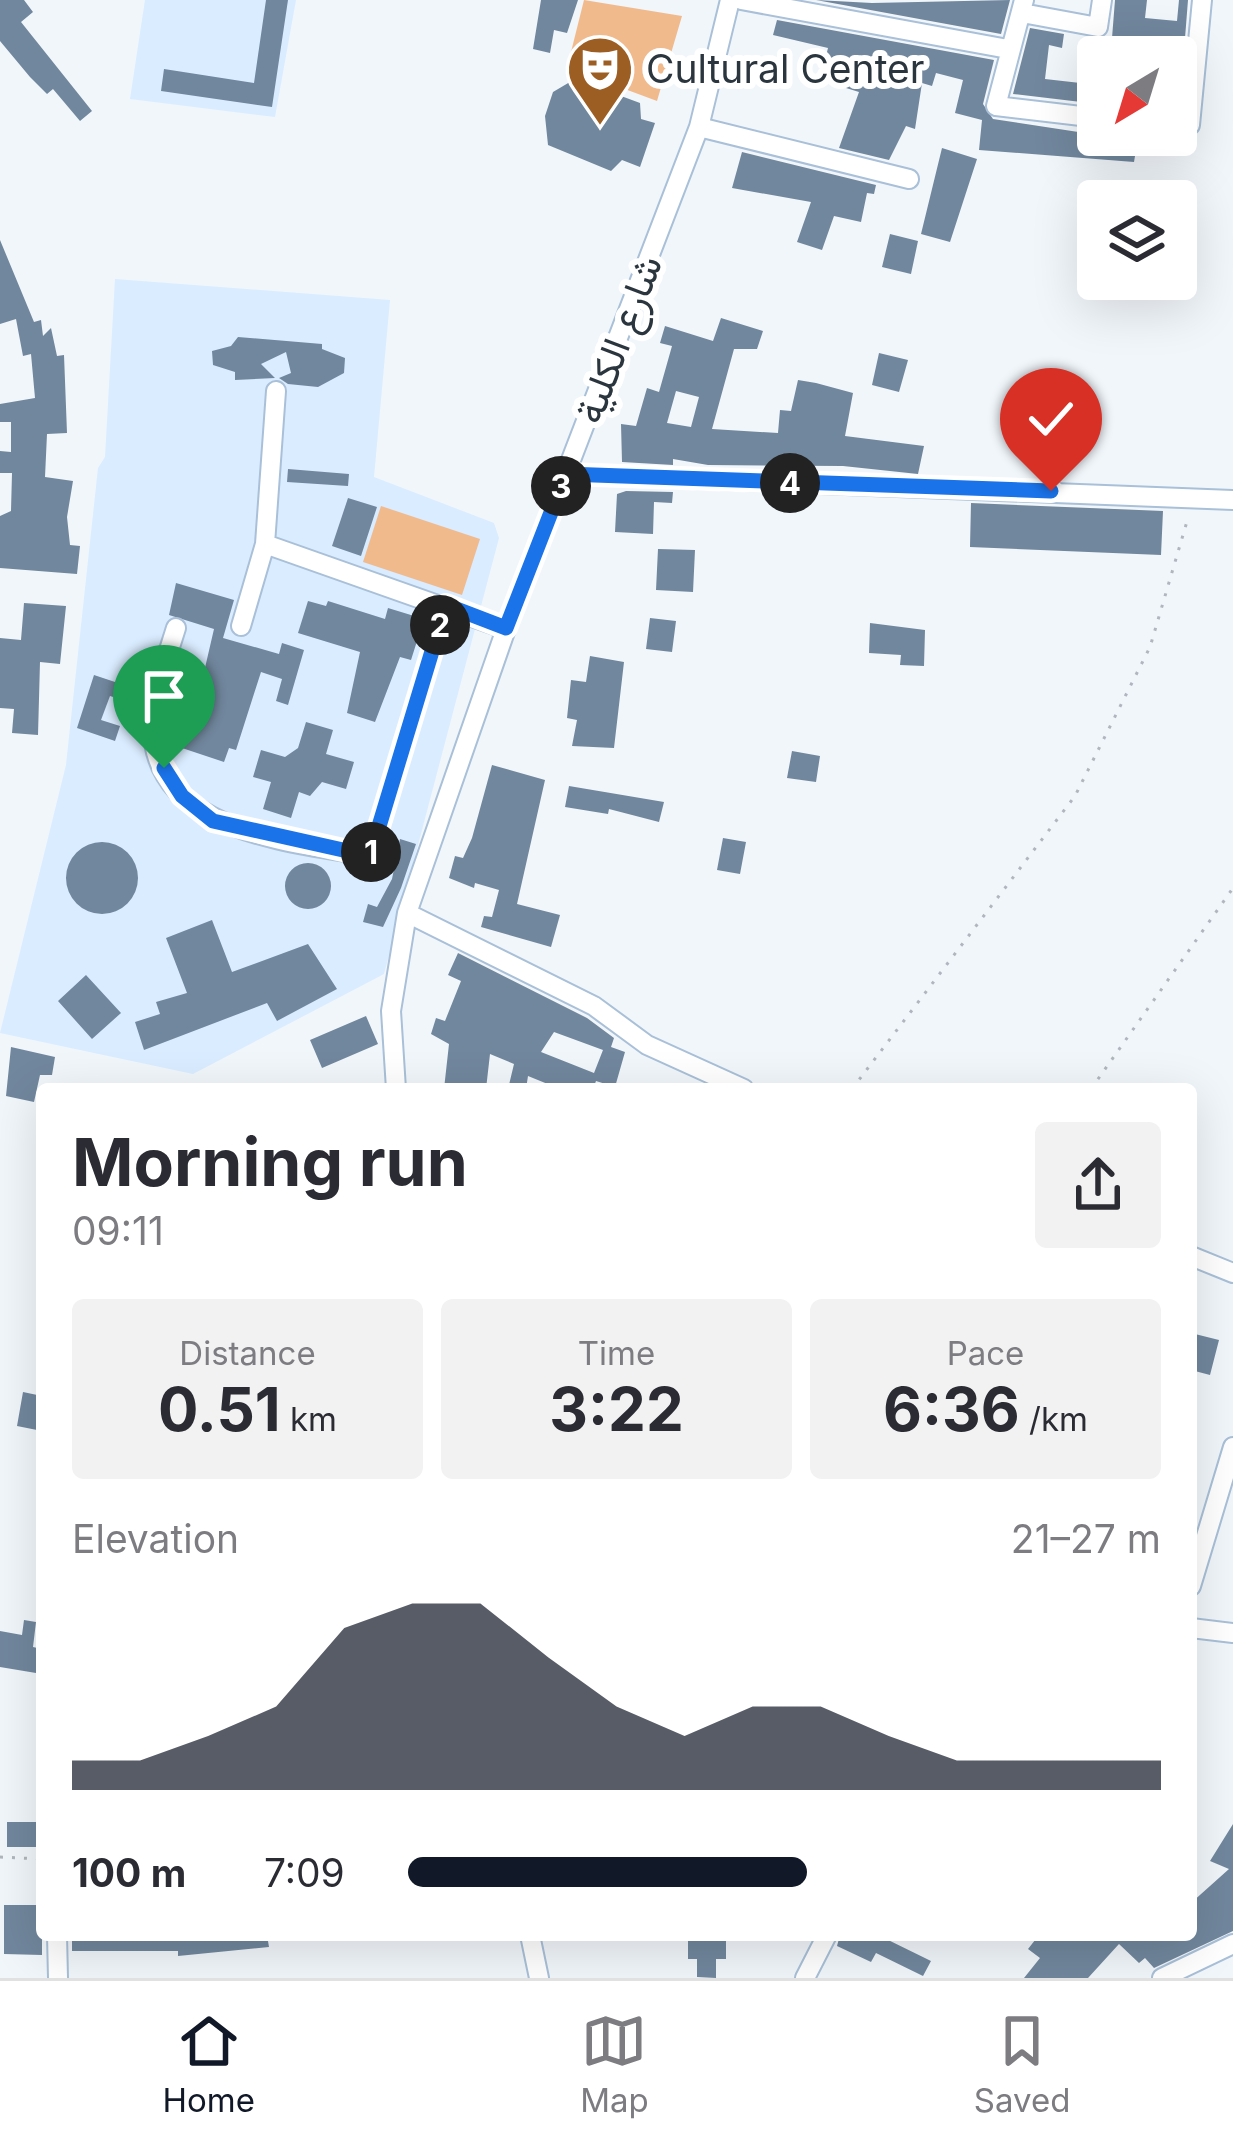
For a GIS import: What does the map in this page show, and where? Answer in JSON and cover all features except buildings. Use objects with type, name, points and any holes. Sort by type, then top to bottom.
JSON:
[{"type":"street","name":"شارع الكلية","points":[[396,1083],[391,1011],[407,913],[506,628],[700,127],[730,0]]},
{"type":"street","points":[[741,0],[1008,49]]},
{"type":"street","points":[[1077,116],[996,106],[1023,6],[1098,26],[1102,0]]},
{"type":"street","points":[[1197,52],[1202,0]]},
{"type":"street","points":[[700,127],[909,179]]},
{"type":"street","points":[[241,626],[265,544],[276,391]]},
{"type":"street","points":[[566,474],[1233,500]]},
{"type":"street","points":[[265,544],[506,628]]},
{"type":"street","points":[[176,628],[154,710],[154,740],[182,796],[213,821],[370,856],[446,605]]},
{"type":"street","points":[[407,913],[594,1006],[647,1045],[731,1083]]},
{"type":"street","points":[[1197,1258],[1233,1273]]},
{"type":"street","points":[[1197,1566],[1233,1447]]},
{"type":"street","points":[[1197,1629],[1233,1633]]},
{"type":"street","points":[[57,1941],[58,1978]]},
{"type":"street","points":[[531,1941],[538,1978]]},
{"type":"street","points":[[805,1978],[823,1941]]},
{"type":"street","points":[[1162,1978],[1233,1944]]},
{"type":"path","points":[[857,1083],[1076,796],[1150,647],[1195,495]]},
{"type":"path","points":[[1095,1083],[1233,888]]},
{"type":"path","points":[[0,1857],[36,1858]]},
{"type":"shaded area","points":[[145,0],[296,0],[275,117],[130,99]]},
{"type":"shaded area","points":[[584,0],[682,16],[657,101],[579,72],[570,56]]},
{"type":"shaded area","points":[[115,279],[390,300],[374,477],[494,523],[499,538],[384,974],[193,1074],[0,1033],[66,765],[98,468],[105,457]]},
{"type":"shaded area","points":[[381,506],[480,539],[462,595],[363,562]]},
{"type":"place","name":"Cultural Center","points":[[600,128]]},
{"type":"route","points":[[164,768],[182,796],[213,821],[370,856],[446,605],[506,628],[566,474],[1051,491]]}]
